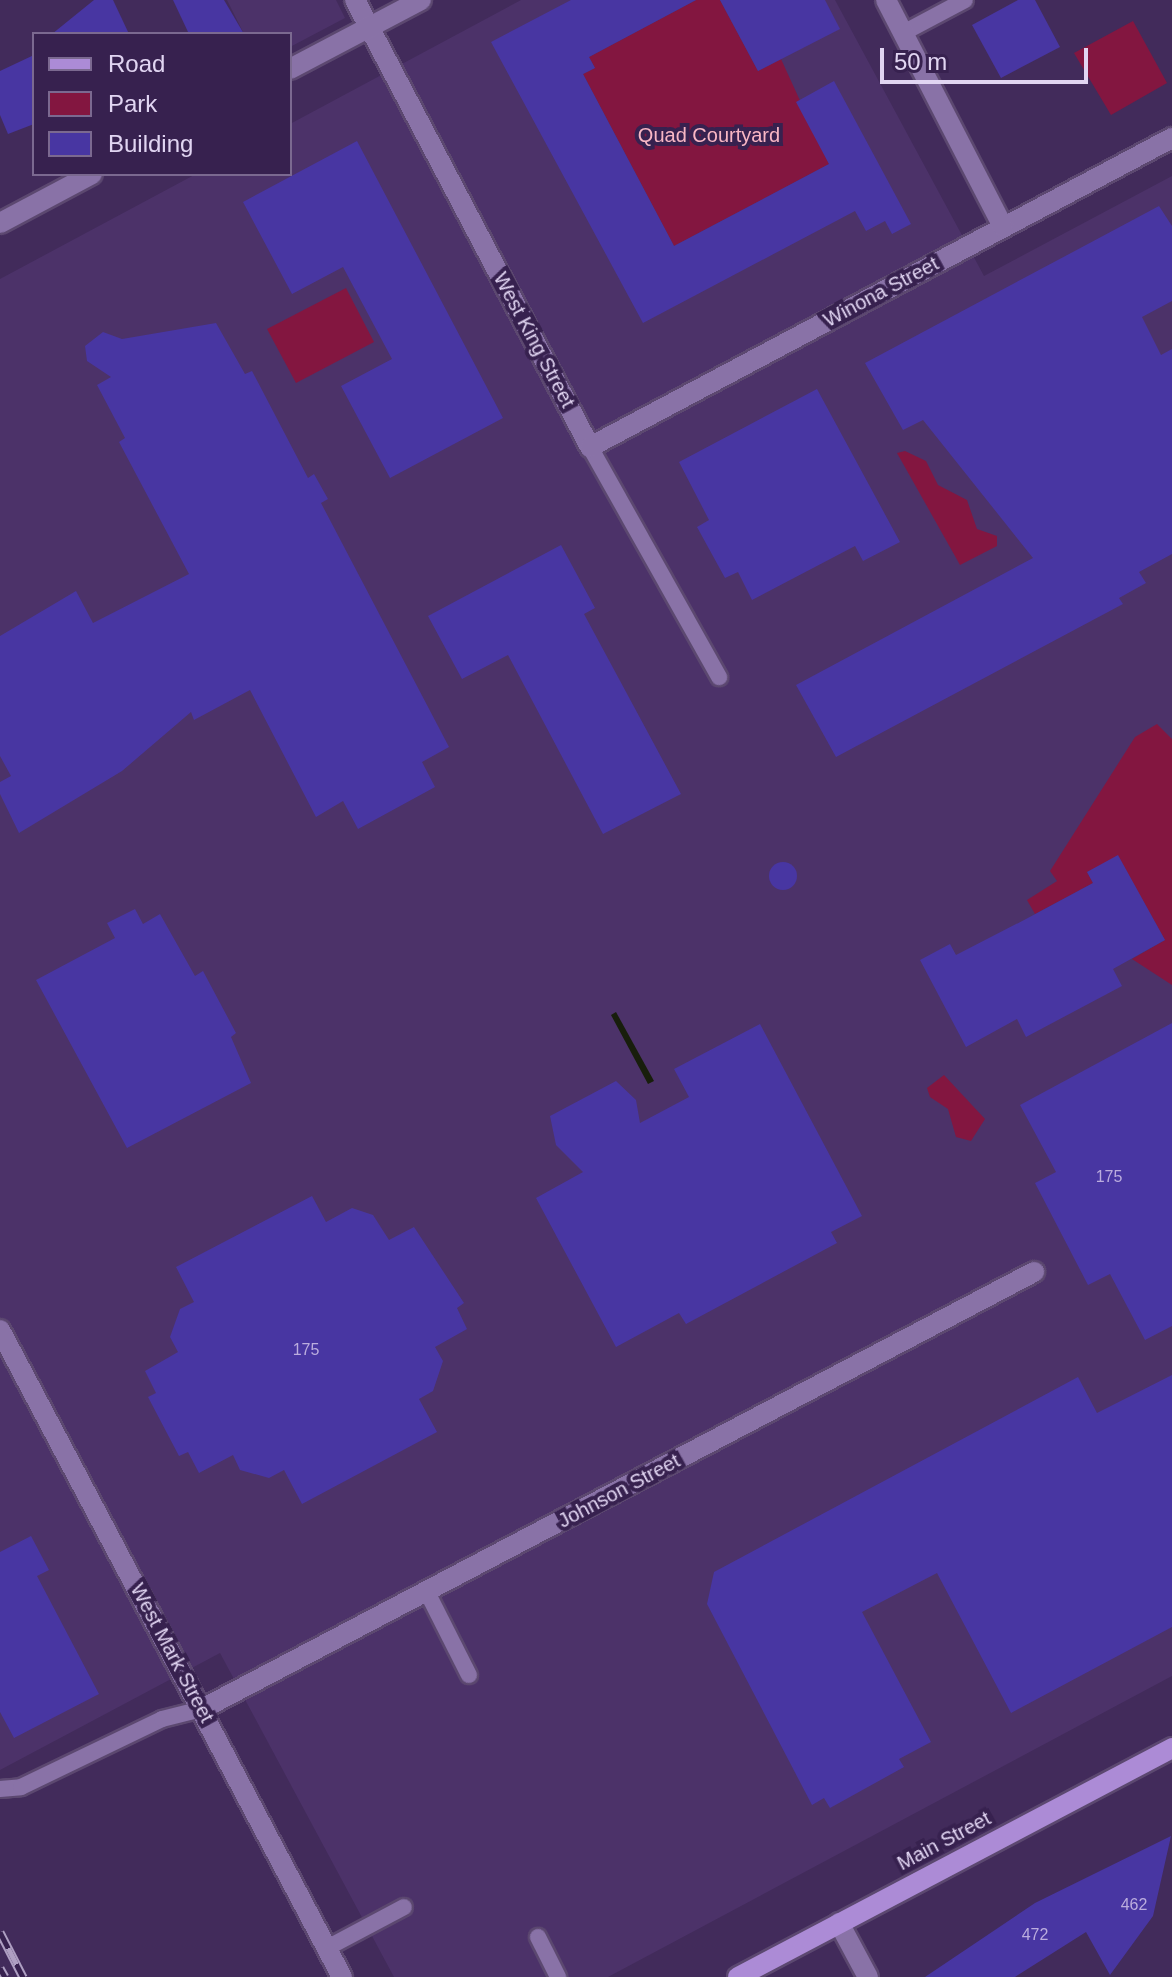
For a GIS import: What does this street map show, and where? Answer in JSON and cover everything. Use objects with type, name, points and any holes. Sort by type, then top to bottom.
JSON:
[{"type":"main road","name":"Main Street","points":[[738,1977],[1172,1748]]},
{"type":"street","name":"West King Street","points":[[355,0],[590,447]]},
{"type":"street","points":[[292,68],[421,0]]},
{"type":"street","points":[[886,0],[1003,227]]},
{"type":"street","name":"Winona Street","points":[[590,447],[1172,138]]},
{"type":"street","points":[[0,223],[88,176]]},
{"type":"street","name":"Johnson Street","points":[[202,1709],[1034,1272]]},
{"type":"street","name":"West Mark Street","points":[[0,1330],[342,1977]]},
{"type":"street","points":[[839,1923],[868,1977]]},
{"type":"lane","points":[[903,33],[965,0]]},
{"type":"lane","name":"West King Street","points":[[590,447],[719,677]]},
{"type":"lane","points":[[427,1592],[469,1675]]},
{"type":"lane","points":[[0,1789],[21,1787],[162,1719],[202,1709]]},
{"type":"lane","points":[[327,1948],[404,1907]]},
{"type":"lane","points":[[538,1937],[558,1977]]},
{"type":"shaded area","points":[[227,0],[336,0],[345,18],[292,46],[292,32],[243,32]]},
{"type":"shaded area","points":[[521,0],[835,0],[984,276],[1172,176],[1172,1676],[608,1977],[394,1977],[220,1653],[0,1770],[0,279],[192,176],[292,176],[292,123]]},
{"type":"shaded area","points":[[616,1012],[654,1081],[648,1084],[611,1015]]},
{"type":"green space","name":"Quad Courtyard","points":[[696,0],[720,0],[758,71],[781,59],[829,164],[674,246],[583,74],[595,68],[589,57]]},
{"type":"green space","points":[[1133,21],[1167,83],[1111,115],[1074,53]]},
{"type":"green space","points":[[346,288],[374,342],[296,383],[267,329]]},
{"type":"green space","points":[[905,451],[926,461],[938,485],[967,500],[977,529],[997,536],[997,546],[960,565],[897,453]]},
{"type":"green space","points":[[1157,724],[1172,739],[1172,985],[1132,959],[1165,940],[1118,856],[1087,872],[1093,883],[1035,914],[1027,900],[1057,881],[1050,871],[1135,737]]},
{"type":"green space","points":[[944,1075],[985,1119],[971,1141],[956,1137],[948,1109],[930,1097],[927,1088]]},
{"type":"building","points":[[94,0],[113,0],[128,32],[54,32]]},
{"type":"building","points":[[173,0],[224,0],[243,32],[188,32]]},
{"type":"building","points":[[571,0],[696,0],[589,57],[595,68],[583,74],[674,246],[829,164],[796,102],[834,81],[911,224],[892,234],[885,221],[866,231],[855,211],[643,323],[491,42]]},
{"type":"building","points":[[720,0],[825,0],[840,29],[758,71]]},
{"type":"building","points":[[1018,0],[1035,0],[1060,47],[1001,78],[972,25]]},
{"type":"building","points":[[32,56],[32,125],[8,134],[0,115],[0,71]]},
{"type":"building","points":[[357,141],[503,418],[390,478],[341,386],[392,359],[343,267],[292,294],[243,202]]},
{"type":"building","points":[[1159,206],[1172,226],[1172,301],[1142,317],[1161,355],[1172,349],[1172,554],[1139,572],[1146,583],[1119,598],[1123,604],[836,757],[796,685],[1033,558],[923,420],[903,430],[865,363]]},
{"type":"building","points":[[216,323],[245,374],[252,371],[308,478],[314,474],[328,499],[321,503],[449,747],[422,762],[435,787],[358,829],[343,801],[316,817],[250,690],[194,720],[191,712],[122,771],[19,833],[0,794],[0,782],[11,776],[0,756],[0,636],[76,591],[93,623],[189,574],[119,442],[125,438],[97,385],[111,377],[87,361],[85,346],[103,332],[122,339]]},
{"type":"building","points":[[817,389],[900,542],[863,561],[855,546],[752,600],[738,572],[725,578],[697,527],[709,520],[679,462]]},
{"type":"building","points":[[561,545],[595,608],[584,614],[681,794],[603,834],[508,655],[462,679],[428,616]]},
{"type":"building","points":[[1118,855],[1165,940],[1113,969],[1122,986],[1026,1037],[1017,1019],[966,1047],[920,960],[950,944],[956,955],[1026,919],[1093,883],[1087,872]]},
{"type":"building","points":[[783,862],[793,866],[797,876],[793,886],[783,890],[773,886],[769,876],[773,866]]},
{"type":"building","points":[[135,909],[143,924],[160,914],[195,976],[203,971],[236,1033],[231,1037],[251,1083],[127,1148],[36,980],[115,938],[107,923]]},
{"type":"building","points":[[1172,1023],[1172,1326],[1145,1340],[1110,1274],[1088,1285],[1035,1183],[1056,1172],[1020,1105]]},
{"type":"building","points":[[760,1024],[862,1216],[831,1232],[837,1243],[686,1324],[679,1313],[616,1347],[536,1198],[583,1172],[556,1145],[550,1116],[616,1081],[636,1100],[640,1123],[689,1097],[674,1069]]},
{"type":"building","points":[[312,1196],[326,1222],[352,1208],[373,1215],[389,1240],[414,1227],[464,1303],[457,1308],[467,1329],[435,1347],[443,1361],[433,1391],[419,1399],[437,1432],[302,1504],[284,1470],[269,1478],[240,1470],[233,1455],[199,1473],[188,1452],[179,1456],[148,1397],[156,1393],[145,1371],[178,1352],[170,1337],[180,1309],[194,1302],[176,1267]]},
{"type":"building","points":[[1172,1375],[1172,1627],[1011,1713],[937,1573],[862,1612],[931,1742],[899,1759],[904,1767],[830,1808],[824,1798],[812,1805],[707,1604],[714,1572],[1078,1377],[1097,1413]]},
{"type":"building","points":[[31,1536],[49,1570],[37,1576],[99,1694],[14,1738],[0,1712],[0,1552]]},
{"type":"building","points":[[1171,1836],[1153,1916],[1110,1975],[1086,1932],[1015,1977],[925,1977],[1035,1903]]},
{"type":"railway","points":[[0,1932],[23,1977]]},
{"type":"railway","points":[[0,1968],[5,1977]]}]
